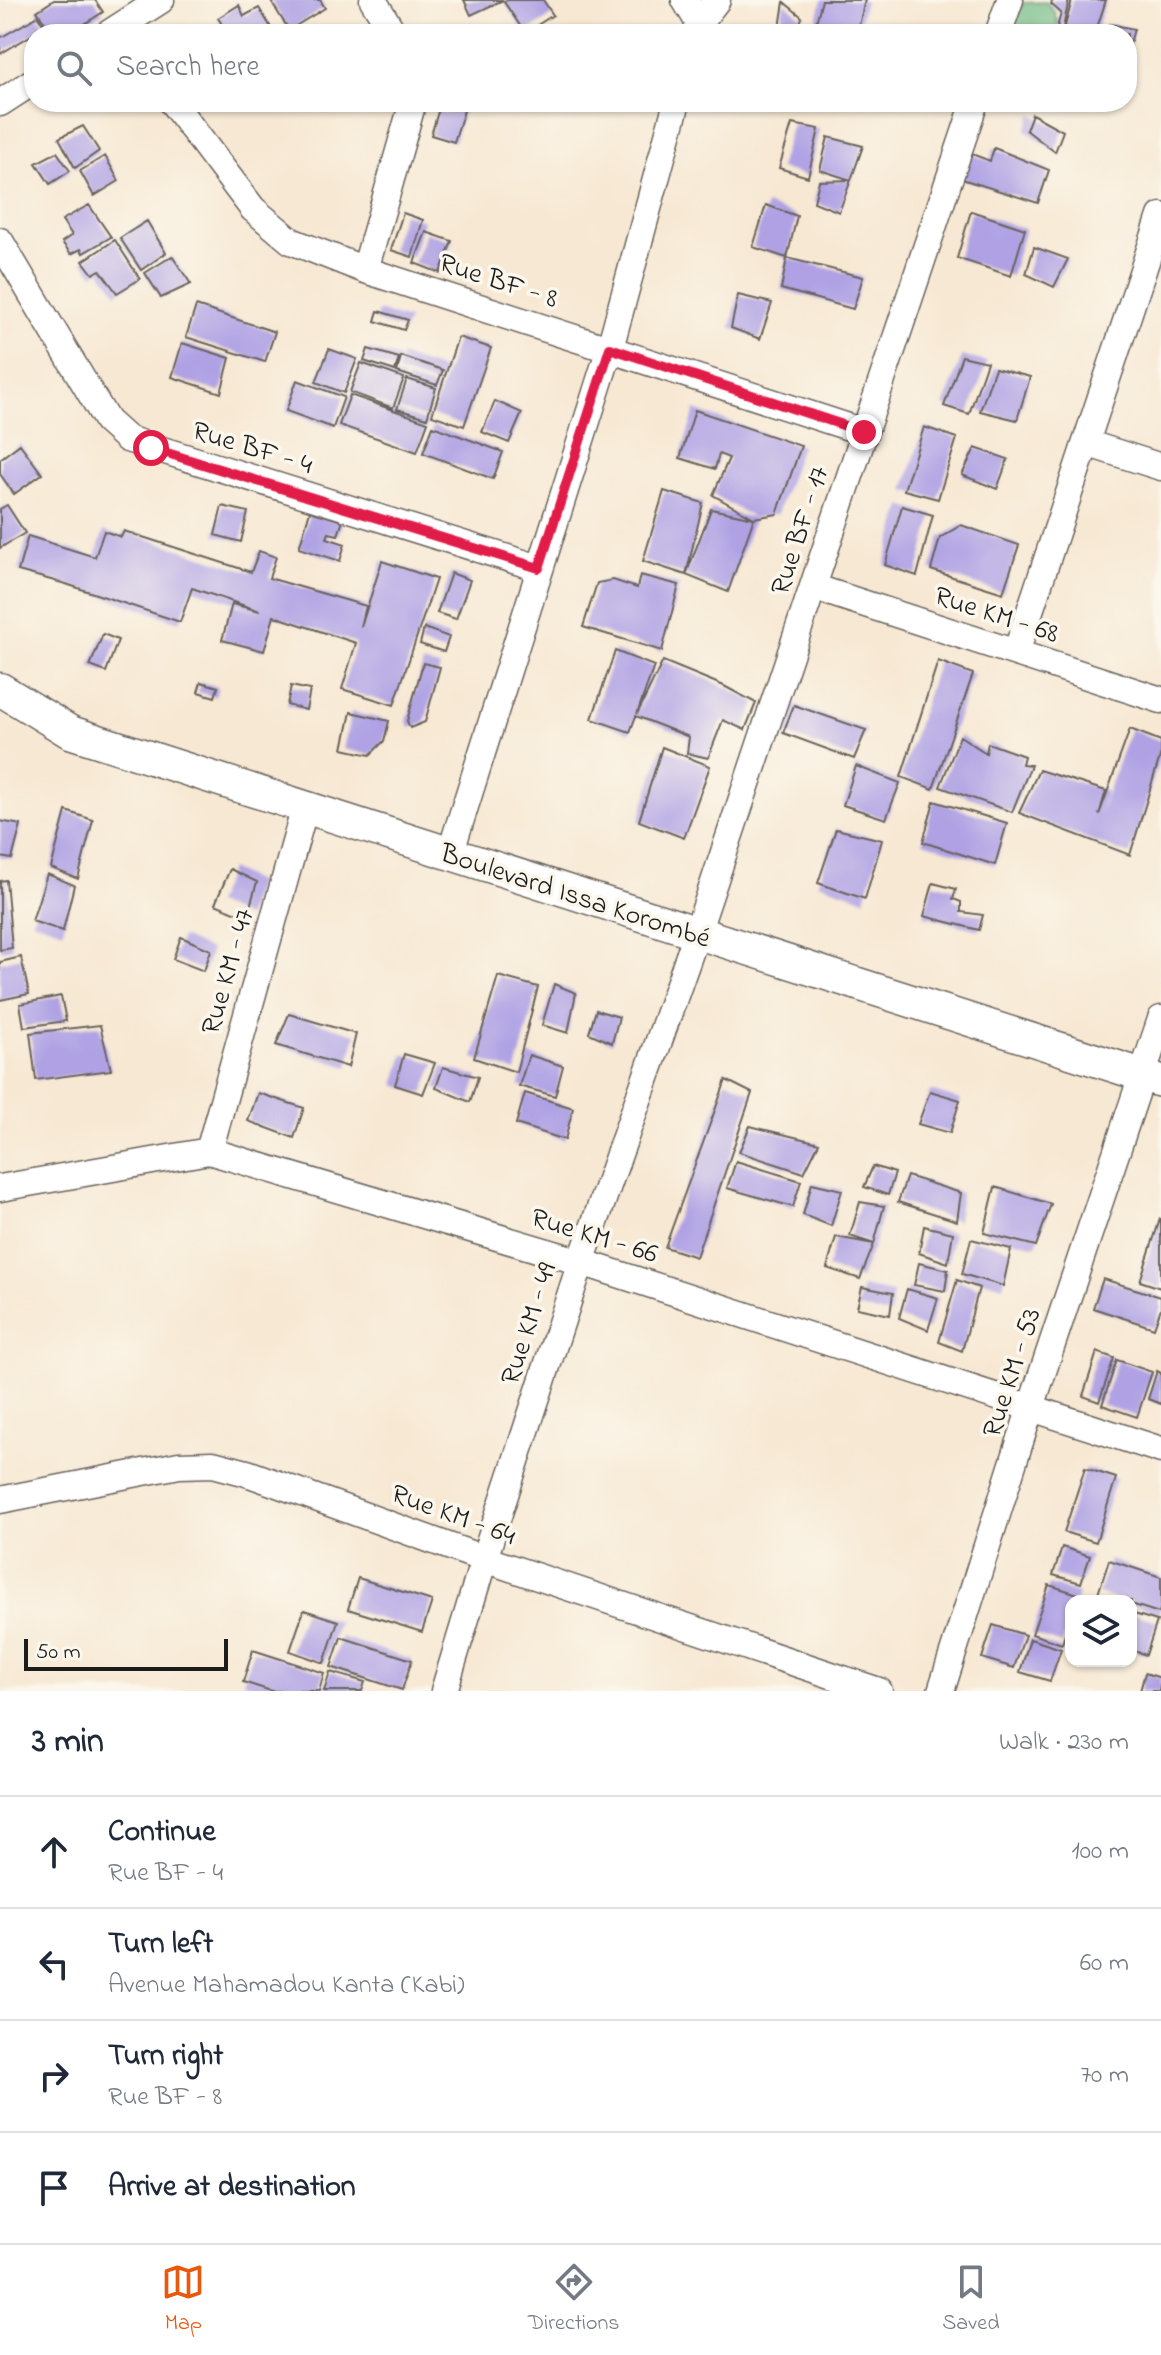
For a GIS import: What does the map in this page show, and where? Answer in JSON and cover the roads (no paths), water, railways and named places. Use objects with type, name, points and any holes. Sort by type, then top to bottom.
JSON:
[{"type":"street","points":[[126,24],[161,0]]},
{"type":"street","points":[[373,0],[388,24]]},
{"type":"street","points":[[685,0],[696,24]]},
{"type":"street","points":[[701,24],[717,0]]},
{"type":"street","points":[[1002,24],[1010,0]]},
{"type":"street","points":[[0,103],[24,87]]},
{"type":"street","name":"Rue BF - 8","points":[[180,112],[253,209],[291,241],[365,270],[864,432]]},
{"type":"street","points":[[365,270],[410,112]]},
{"type":"street","points":[[450,854],[610,348],[674,112]]},
{"type":"street","name":"Rue BF - 17","points":[[697,933],[972,112]]},
{"type":"street","points":[[1016,653],[1160,222]]},
{"type":"street","name":"Rue BF - 4","points":[[0,241],[107,421],[127,439],[539,568]]},
{"type":"street","points":[[1086,443],[1161,467]]},
{"type":"street","name":"Rue KM - 68","points":[[813,587],[1161,700]]},
{"type":"street","name":"Boulevard Issa Korombé","points":[[0,689],[70,732],[1152,1078]]},
{"type":"street","name":"Rue KM - 47","points":[[209,1151],[305,807]]},
{"type":"street","name":"Rue KM - 49","points":[[444,1691],[581,1262],[697,933]]},
{"type":"street","name":"Rue KM - 53","points":[[941,1691],[1031,1407],[1152,1078],[1161,1019]]},
{"type":"street","name":"Rue KM - 66","points":[[0,1188],[209,1151],[581,1262],[1161,1450]]},
{"type":"street","name":"Rue KM - 64","points":[[0,1500],[179,1465],[213,1464],[247,1473],[484,1559],[879,1691]]}]
